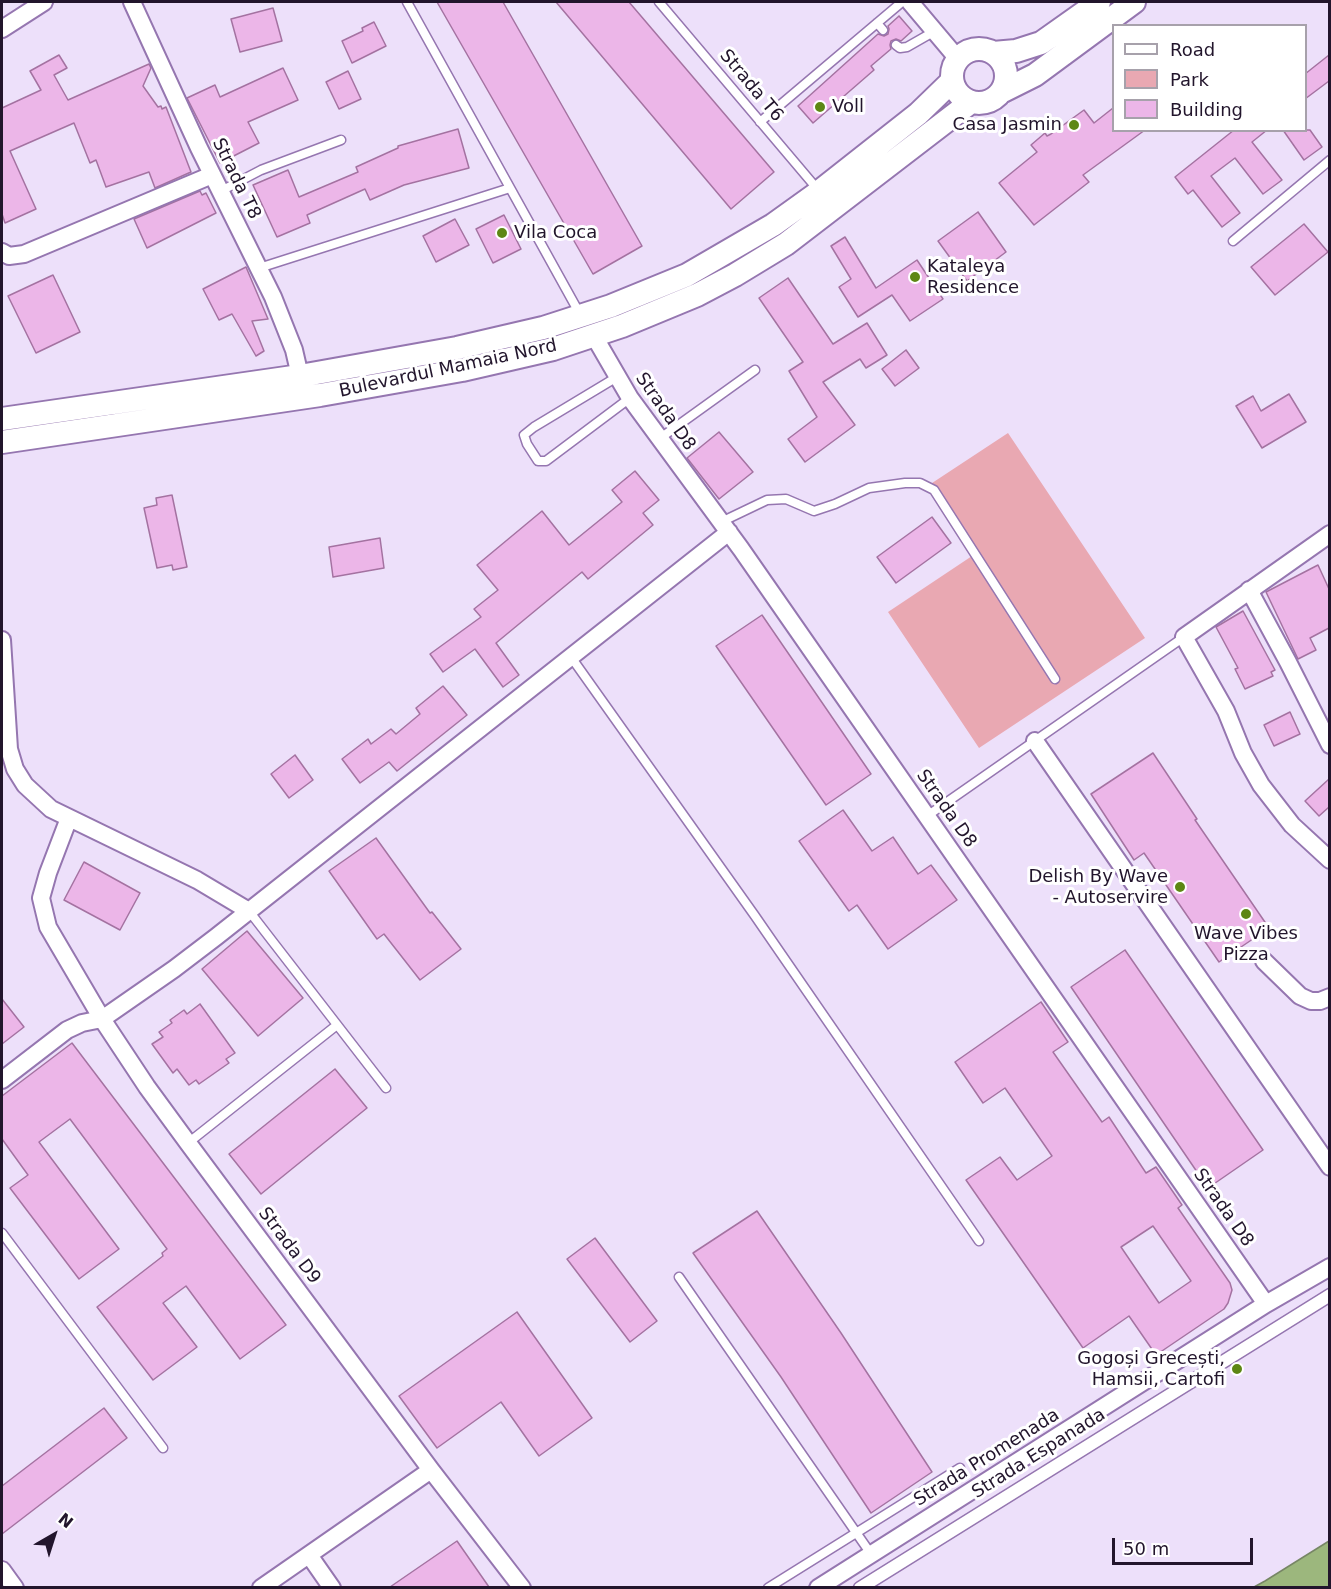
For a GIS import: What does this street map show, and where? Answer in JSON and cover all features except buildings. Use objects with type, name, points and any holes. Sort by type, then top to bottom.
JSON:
[{"type":"main road","points":[[1099,2],[1041,43],[1016,51],[993,53],[977,49],[969,51],[958,59],[953,68],[952,81],[956,90],[962,98],[971,102],[989,101],[1001,92],[1035,75],[1134,2]]},
{"type":"main road","points":[[993,53],[1004,64],[1006,71],[1005,86],[1001,92]]},
{"type":"main road","name":"Bulevardul Mamaia Nord","points":[[2,419],[300,376],[457,348],[543,328],[581,316],[687,275],[773,225],[918,114],[952,81]]},
{"type":"main road","name":"Bulevardul Mamaia Nord","points":[[2,442],[369,387],[514,358],[594,336],[697,296],[786,244],[971,102]]},
{"type":"street","points":[[2,29],[44,2]]},
{"type":"street","name":"Strada T8","points":[[132,2],[220,191],[273,297],[290,339],[300,376]]},
{"type":"street","points":[[910,2],[958,59]]},
{"type":"street","points":[[2,252],[9,256],[24,254],[213,175]]},
{"type":"street","name":"Strada D8","points":[[594,336],[630,398],[725,527],[1266,1304]]},
{"type":"street","points":[[2,1080],[67,1030],[82,1023],[102,1019],[174,969],[571,657],[725,527]]},
{"type":"street","points":[[1329,534],[1184,637],[1226,711],[1243,753],[1262,785],[1292,825],[1329,860]]},
{"type":"street","points":[[1249,590],[1329,745]]},
{"type":"street","points":[[2,640],[9,749],[15,769],[25,784],[51,809],[197,880],[249,911]]},
{"type":"street","points":[[1035,741],[1329,1167]]},
{"type":"street","name":"Strada D9","points":[[69,818],[48,873],[42,898],[48,927],[102,1019],[188,1143],[431,1470],[522,1587]]},
{"type":"street","points":[[1264,961],[1300,996],[1311,1001],[1320,1001],[1329,997]]},
{"type":"street","name":"Strada Promenada","points":[[818,1587],[1266,1304],[1329,1267]]},
{"type":"street","name":"Strada Espanada","points":[[860,1587],[1329,1295]]},
{"type":"street","points":[[261,1587],[431,1470]]},
{"type":"street","points":[[309,1555],[332,1587]]},
{"type":"street","points":[[2,1570],[15,1587]]},
{"type":"lane","points":[[407,2],[581,316]]},
{"type":"lane","name":"Strada T6","points":[[658,2],[819,192]]},
{"type":"lane","points":[[760,122],[880,26],[902,2]]},
{"type":"lane","points":[[896,45],[900,48],[907,47],[935,31]]},
{"type":"lane","points":[[220,191],[261,170],[341,140]]},
{"type":"lane","points":[[1233,241],[1329,160]]},
{"type":"lane","points":[[259,268],[510,189]]},
{"type":"lane","points":[[659,439],[755,370]]},
{"type":"lane","points":[[617,377],[534,427],[524,435],[527,444],[538,461],[546,461],[630,398]]},
{"type":"lane","points":[[725,527],[767,500],[786,499],[814,511],[869,488],[920,483],[934,490],[1055,679]]},
{"type":"lane","points":[[927,816],[1184,637]]},
{"type":"lane","points":[[571,657],[980,1241]]},
{"type":"lane","points":[[249,911],[386,1088]]},
{"type":"lane","points":[[188,1143],[337,1025]]},
{"type":"lane","points":[[2,1233],[163,1448]]},
{"type":"lane","points":[[679,1277],[871,1554]]},
{"type":"lane","points":[[768,1587],[960,1468]]},
{"type":"green space","points":[[1008,433],[1145,638],[979,748],[888,612],[972,556],[926,487]]},
{"type":"shaded area","points":[[1329,1541],[1329,1587],[1254,1587],[1265,1581]]},
{"type":"place","name":"Voll","points":[[820,107]]},
{"type":"place","name":"Casa Jasmin","points":[[1074,125]]},
{"type":"place","name":"Vila Coca","points":[[502,233]]},
{"type":"place","name":"Kataleya Residence","points":[[915,277]]},
{"type":"place","name":"Delish By Wave - Autoservire","points":[[1180,887]]},
{"type":"place","name":"Wave Vibes Pizza","points":[[1246,914]]},
{"type":"place","name":"Gogoși Grecești, Hamsii, Cartofi","points":[[1237,1369]]}]
